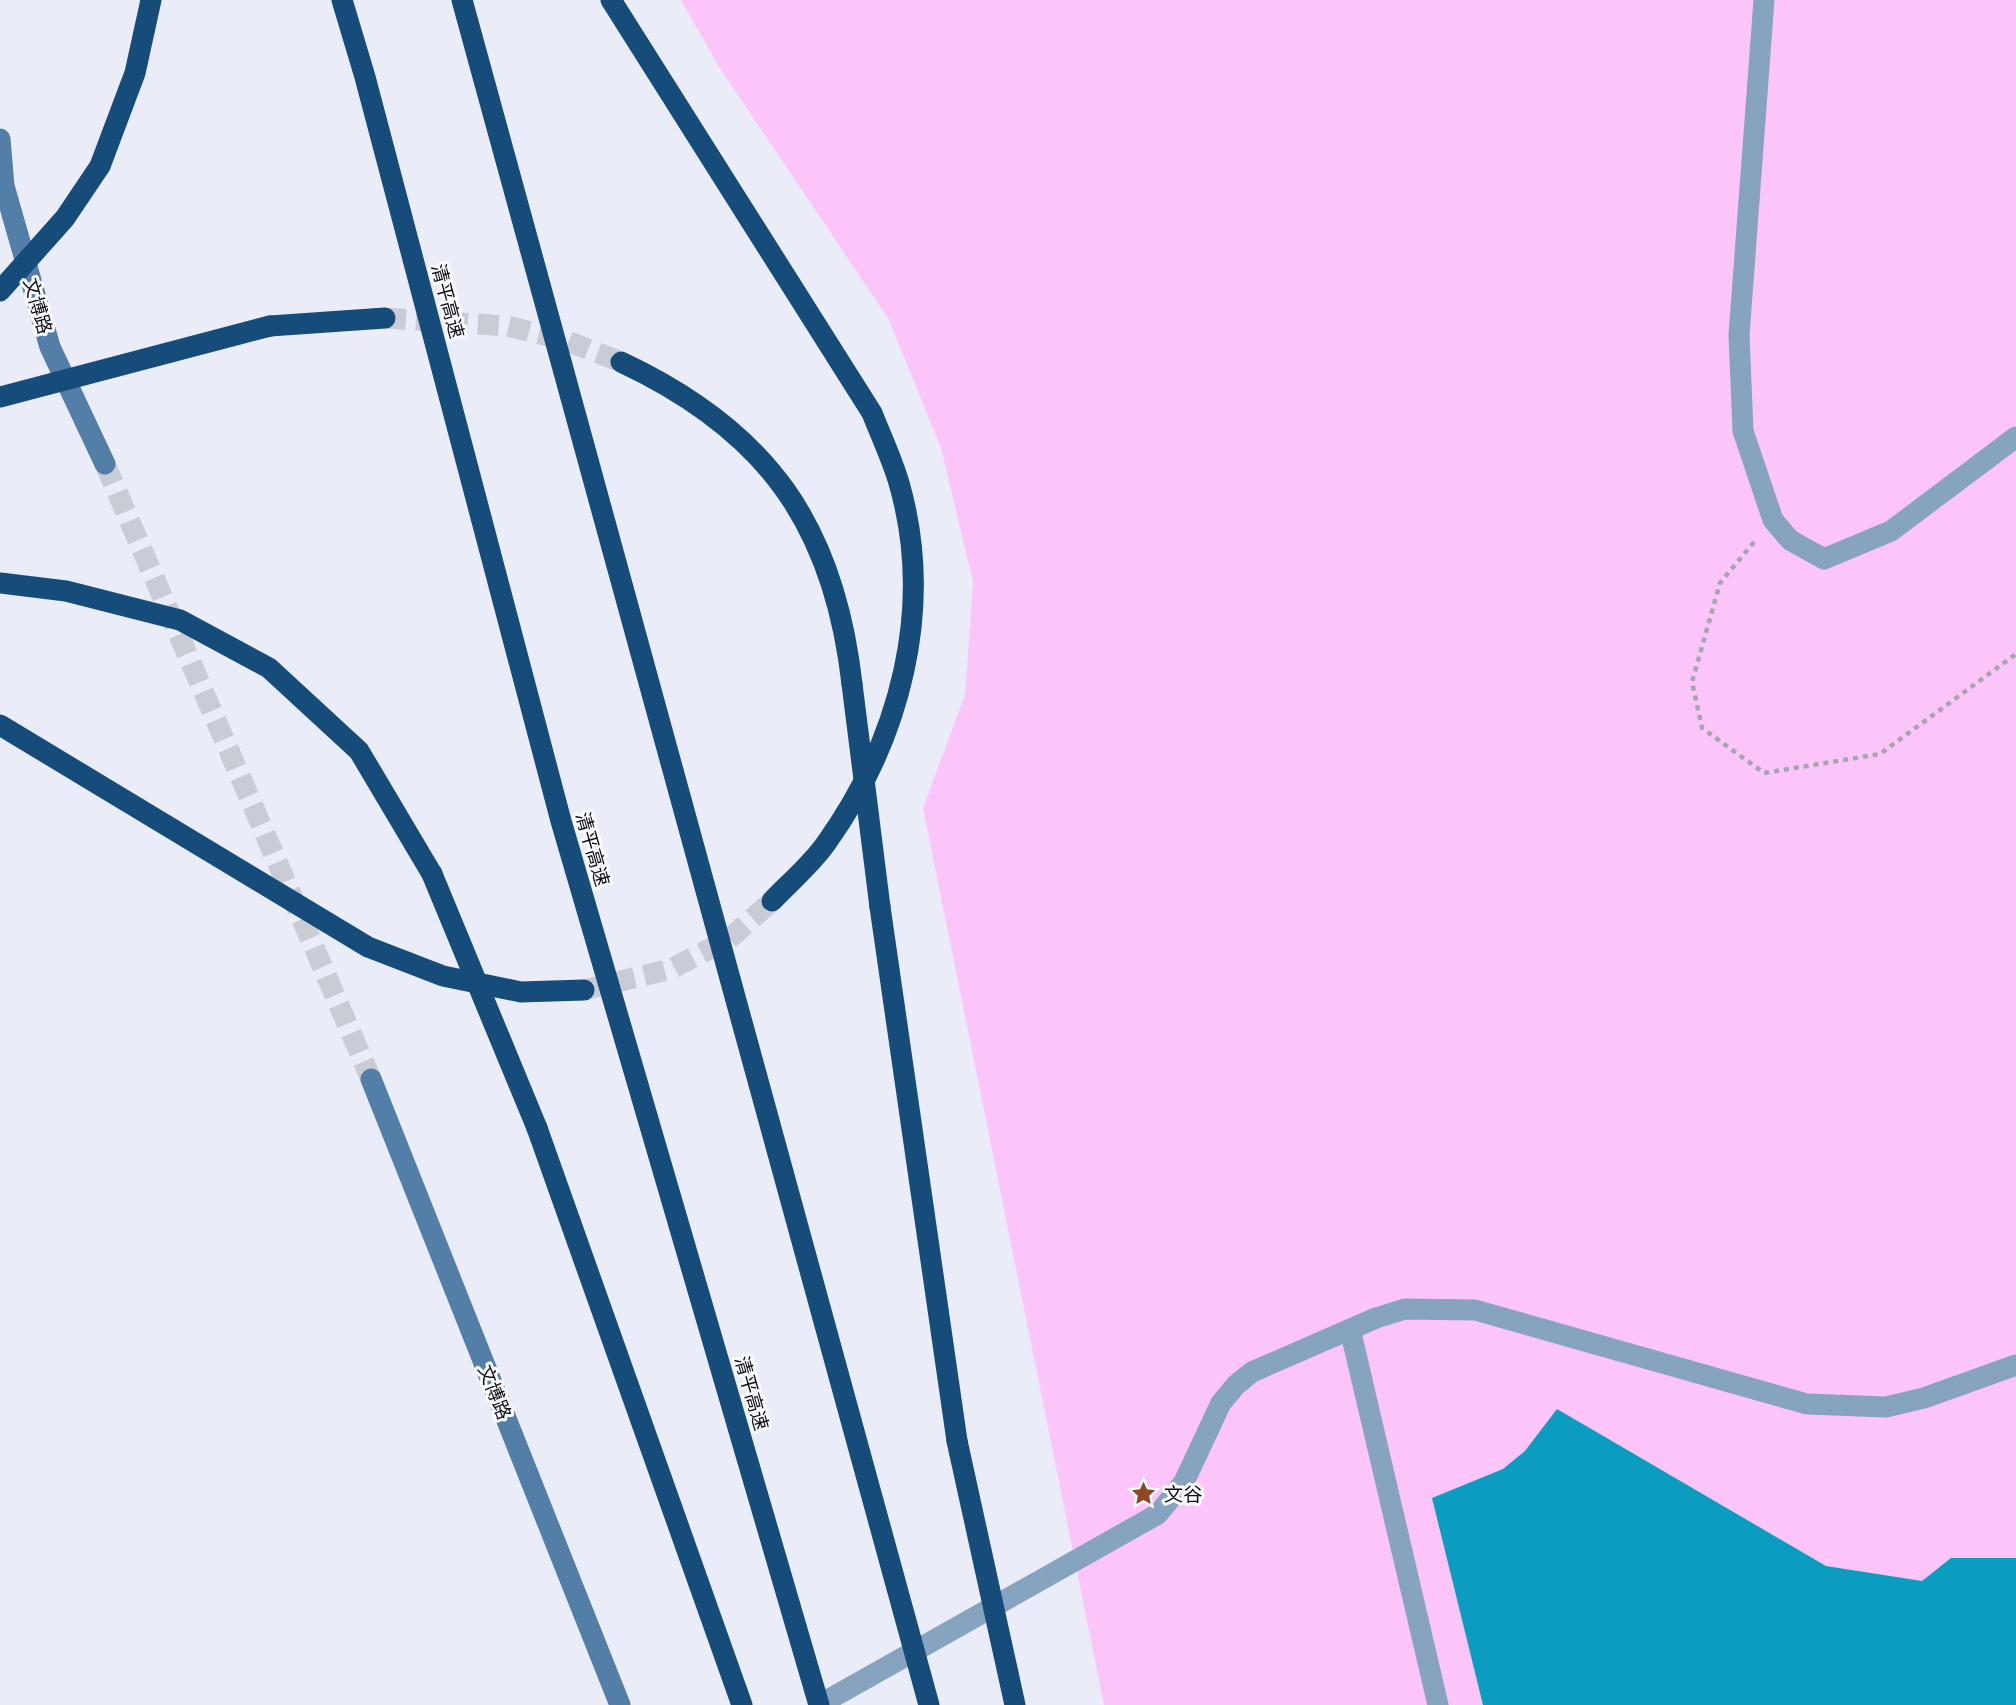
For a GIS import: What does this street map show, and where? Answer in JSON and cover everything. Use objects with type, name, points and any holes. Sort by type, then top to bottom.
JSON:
[{"type":"highway","points":[[0,291],[65,218],[100,166],[135,73],[150,0]]},
{"type":"highway","name":"清平高速","points":[[342,0],[365,77],[561,821],[819,1705]]},
{"type":"highway","points":[[462,0],[929,1705]]},
{"type":"highway","points":[[611,0],[866,402],[899,484],[912,560],[911,636],[896,711],[867,781],[832,834],[772,901]]},
{"type":"highway","points":[[0,397],[270,326],[385,318]]},
{"type":"highway","points":[[621,362],[668,384],[712,414],[751,449],[785,489],[813,534],[833,582],[846,632],[880,907],[957,1441],[1015,1705]]},
{"type":"highway","points":[[0,583],[66,591],[180,620],[270,668],[359,751],[432,874],[537,1128],[742,1705]]},
{"type":"highway","points":[[0,725],[368,947],[443,976],[521,992],[584,990]]},
{"type":"street","points":[[1765,0],[1739,335],[1743,431],[1773,520],[1790,540],[1824,559],[1891,531],[2016,437]]},
{"type":"street","name":"文博路","points":[[0,139],[4,186],[50,347],[105,464]]},
{"type":"street","name":"文博路","points":[[371,1079],[620,1705]]},
{"type":"street","points":[[819,1705],[1158,1514],[1184,1482],[1221,1403],[1252,1371],[1350,1329],[1405,1309],[1475,1310],[1807,1404],[1886,1407],[1924,1398],[2016,1365]]},
{"type":"street","points":[[1350,1329],[1438,1705]]},
{"type":"path","points":[[1773,520],[1720,583],[1692,681],[1702,728],[1764,773],[1880,754],[2016,654]]},
{"type":"shaded area","points":[[681,0],[2016,0],[2016,1705],[1104,1705],[923,808],[965,695],[973,582],[941,448],[888,318],[719,67]]},
{"type":"water","points":[[1557,1409],[1826,1566],[1922,1581],[1951,1558],[2016,1558],[2016,1705],[1483,1705],[1432,1498],[1503,1469],[1525,1451]]},
{"type":"tunnel","points":[[385,318],[507,326],[565,340],[621,362]]},
{"type":"tunnel","points":[[105,464],[371,1079]]},
{"type":"tunnel","points":[[584,990],[671,969],[729,939],[772,901]]},
{"type":"place","name":"文谷","points":[[1144,1494]]}]
